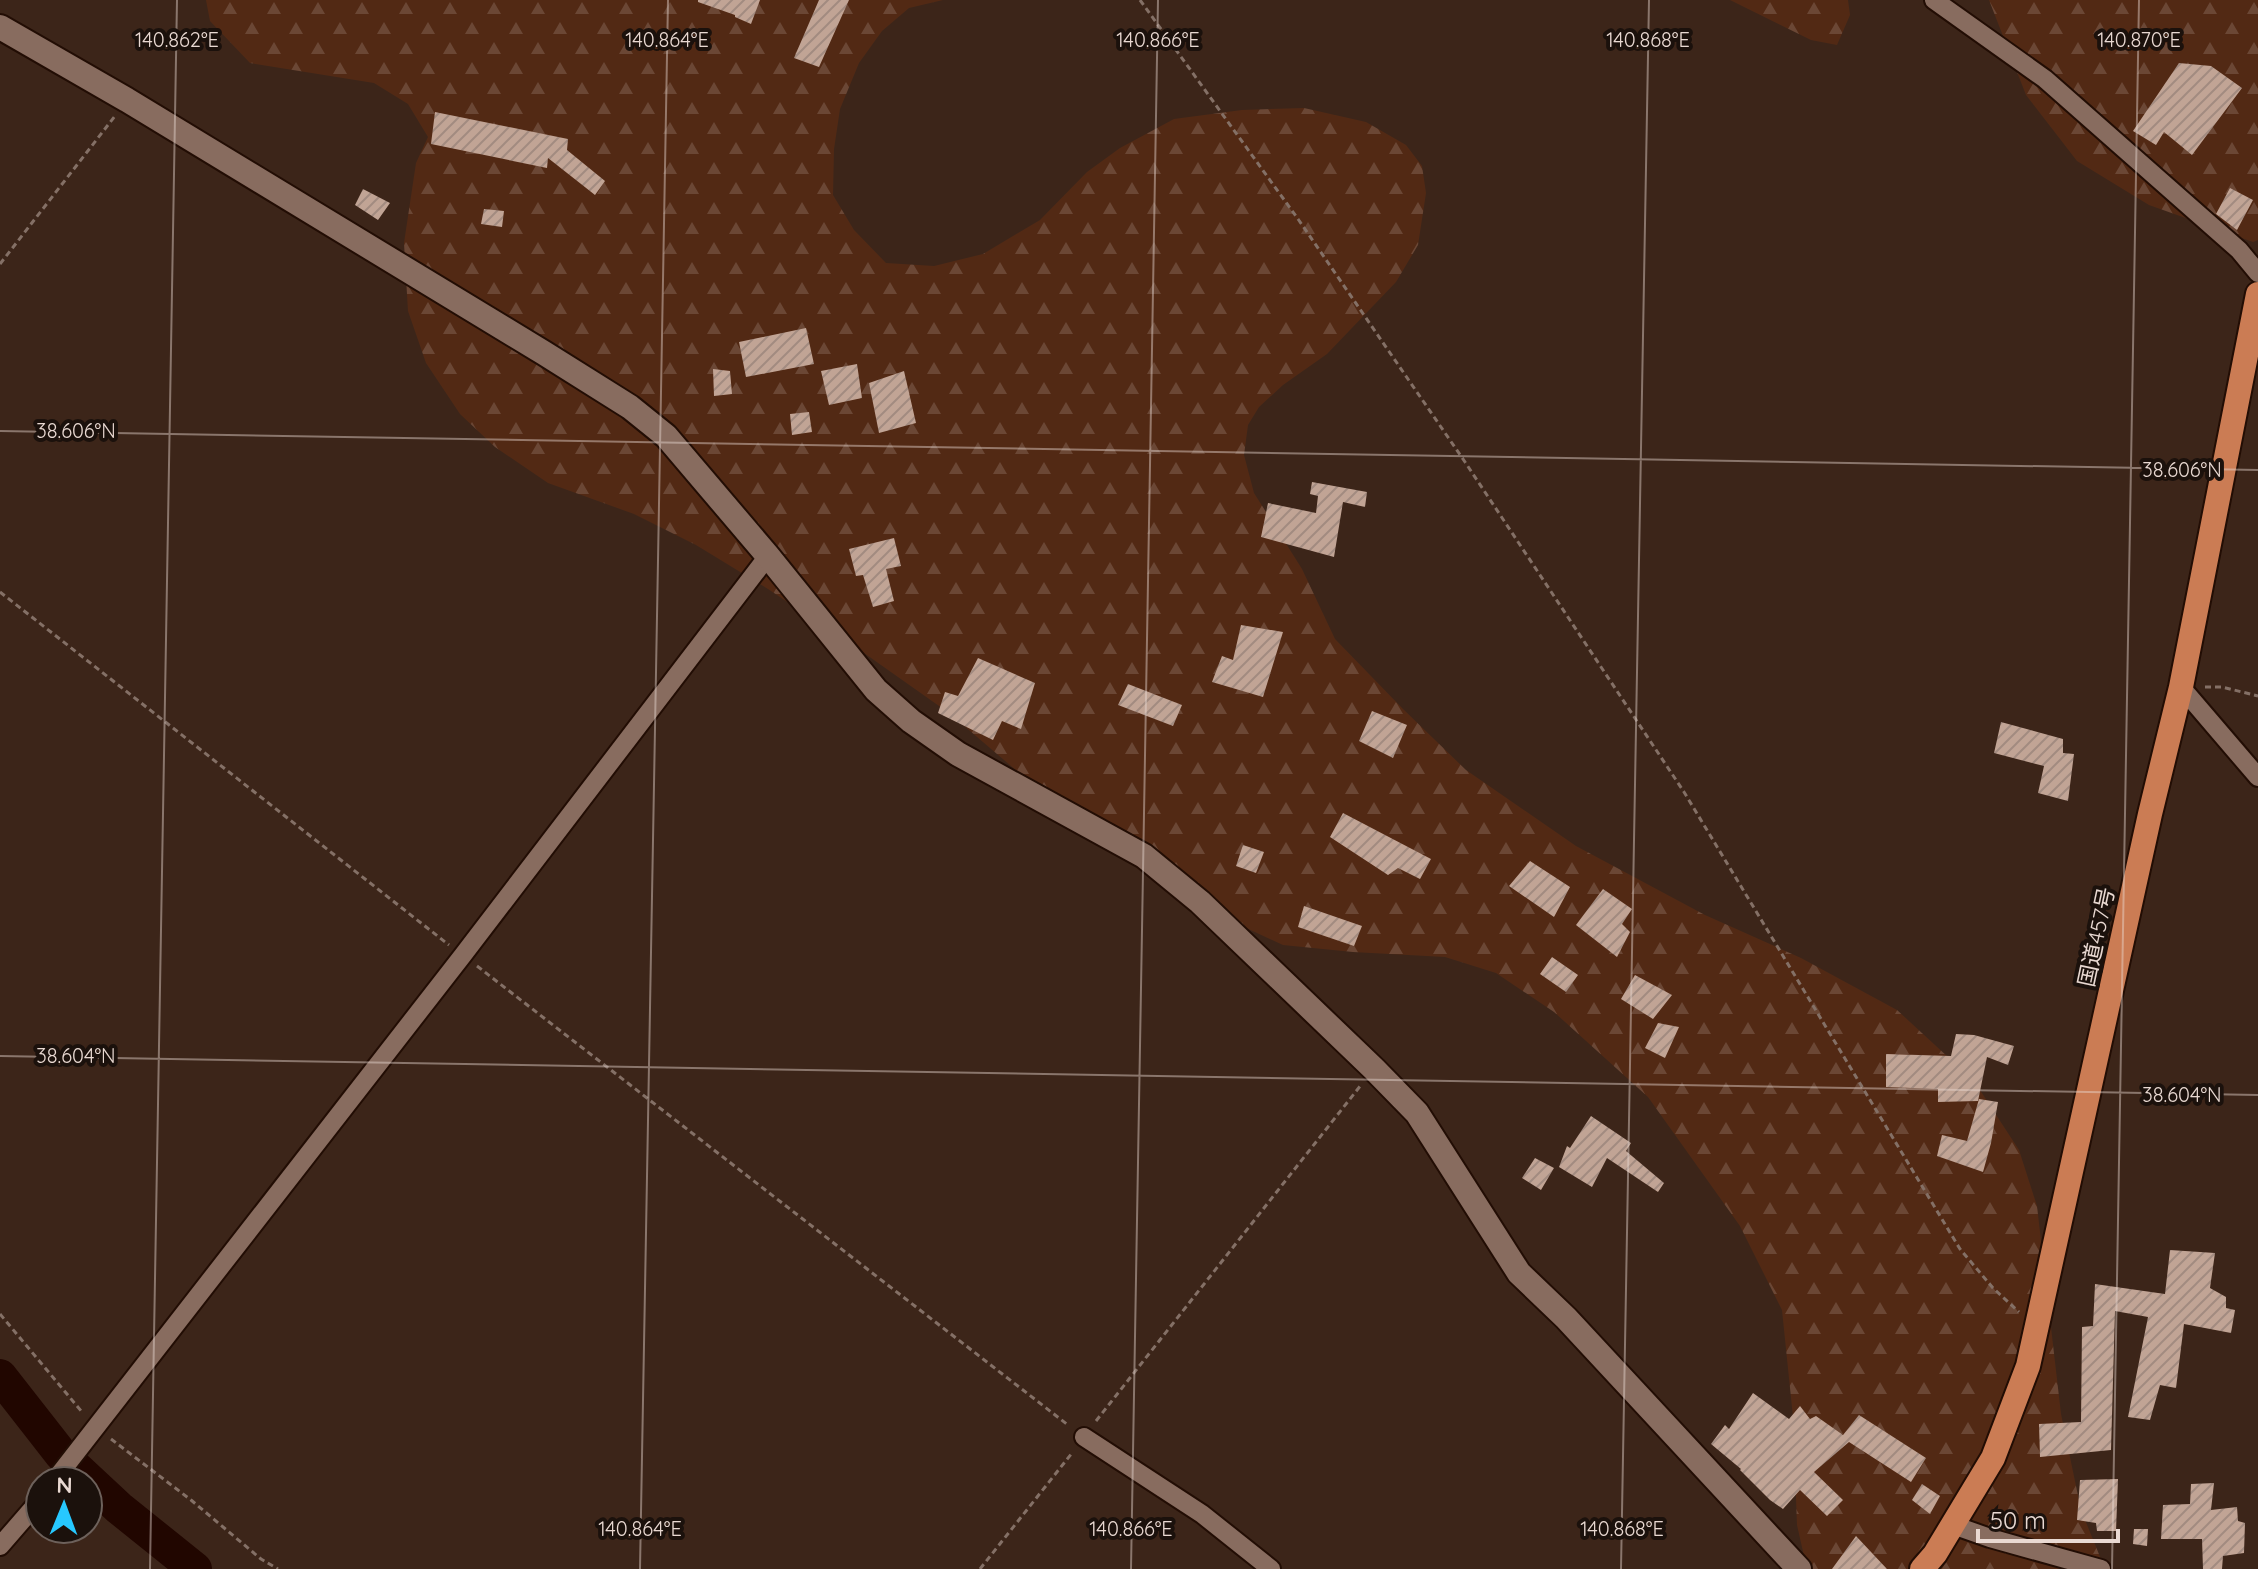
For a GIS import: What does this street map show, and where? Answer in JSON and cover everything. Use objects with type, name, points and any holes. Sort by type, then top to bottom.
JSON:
[{"type":"highway","name":"国道457号","points":[[1922,1569],[1935,1554],[1993,1458],[2028,1366],[2181,687],[2258,294]]},
{"type":"street","points":[[1934,0],[2077,105],[2239,250],[2258,273]]},
{"type":"street","points":[[0,27],[127,100],[630,407],[666,436],[876,690],[911,721],[958,754],[1144,856],[1200,902],[1374,1069],[1417,1113],[1519,1273],[1566,1318],[1799,1569]]},
{"type":"street","points":[[66,1465],[463,955],[768,556]]},
{"type":"street","points":[[2181,687],[2258,777]]},
{"type":"street","points":[[1084,1437],[1202,1514],[1271,1569]]},
{"type":"street","points":[[0,1546],[24,1519]]},
{"type":"street","points":[[1953,1525],[2101,1569]]},
{"type":"path","points":[[1140,0],[1298,219],[1465,462],[1684,792],[1960,1249],[1993,1288],[2036,1328]]},
{"type":"path","points":[[0,264],[127,100]]},
{"type":"path","points":[[0,592],[1084,1437]]},
{"type":"path","points":[[2181,687],[2222,687],[2258,696]]},
{"type":"path","points":[[980,1569],[1374,1069]]},
{"type":"path","points":[[0,1314],[92,1431],[191,1500],[261,1559],[278,1569]]},
{"type":"green space","points":[[206,0],[943,0],[909,8],[882,31],[859,63],[840,109],[834,149],[833,195],[854,230],[886,263],[934,266],[983,254],[1040,220],[1087,172],[1120,148],[1174,119],[1242,110],[1304,108],[1366,122],[1406,145],[1422,166],[1426,193],[1418,245],[1396,282],[1327,354],[1283,385],[1259,407],[1248,425],[1244,455],[1254,493],[1302,569],[1335,639],[1466,770],[1576,846],[1705,915],[1801,958],[1897,1010],[1974,1081],[2019,1150],[2037,1206],[2061,1414],[2081,1510],[2105,1569],[1807,1569],[1797,1525],[1793,1417],[1782,1310],[1740,1226],[1648,1097],[1554,1012],[1496,973],[1445,957],[1283,945],[1146,875],[949,713],[768,589],[696,545],[634,514],[548,483],[495,447],[460,414],[426,363],[408,311],[404,243],[416,163],[428,137],[408,104],[374,83],[250,63],[210,21]]},
{"type":"green space","points":[[1730,0],[1848,0],[1850,15],[1837,45],[1811,40]]},
{"type":"green space","points":[[1989,0],[2258,0],[2258,240],[2253,242],[2149,205],[2077,161],[2026,95]]},
{"type":"building","points":[[698,0],[760,0],[751,24]]},
{"type":"building","points":[[819,0],[849,0],[819,67],[794,58]]},
{"type":"building","points":[[2179,63],[2211,66],[2242,88],[2192,155],[2164,132],[2156,145],[2133,131]]},
{"type":"building","points":[[435,112],[568,139],[567,150],[605,181],[595,195],[548,158],[547,168],[431,144]]},
{"type":"building","points":[[2230,188],[2253,200],[2237,230],[2216,214]]},
{"type":"building","points":[[363,189],[390,203],[378,220],[355,205]]},
{"type":"building","points":[[484,209],[504,211],[502,227],[481,224]]},
{"type":"building","points":[[806,328],[814,364],[746,377],[739,342]]},
{"type":"building","points":[[857,364],[862,398],[829,405],[821,371]]},
{"type":"building","points":[[713,369],[730,371],[732,394],[714,396]]},
{"type":"building","points":[[904,371],[916,423],[879,433],[869,383]]},
{"type":"building","points":[[809,412],[812,432],[792,435],[790,414]]},
{"type":"building","points":[[1312,482],[1367,492],[1365,507],[1343,502],[1334,557],[1261,537],[1268,503],[1316,513],[1318,496],[1310,494]]},
{"type":"building","points":[[894,538],[901,566],[886,569],[894,601],[873,607],[863,575],[856,576],[849,549]]},
{"type":"building","points":[[1241,625],[1283,632],[1263,697],[1212,682],[1222,656],[1233,660]]},
{"type":"building","points":[[978,658],[1035,683],[1021,729],[1002,721],[993,740],[938,713],[945,692],[958,696]]},
{"type":"building","points":[[1128,684],[1182,705],[1173,726],[1118,705]]},
{"type":"building","points":[[1372,711],[1407,725],[1393,758],[1359,741]]},
{"type":"building","points":[[2001,722],[2063,739],[2063,753],[2074,754],[2068,801],[2038,793],[2044,766],[1994,753]]},
{"type":"building","points":[[1343,813],[1431,859],[1420,879],[1398,868],[1388,875],[1330,837]]},
{"type":"building","points":[[1243,845],[1264,852],[1256,873],[1236,866]]},
{"type":"building","points":[[1530,861],[1570,887],[1554,917],[1509,886]]},
{"type":"building","points":[[1603,889],[1632,909],[1622,924],[1630,932],[1617,957],[1576,925]]},
{"type":"building","points":[[1304,906],[1362,926],[1354,946],[1298,927]]},
{"type":"building","points":[[1552,957],[1578,975],[1566,992],[1540,974]]},
{"type":"building","points":[[1635,975],[1672,995],[1653,1019],[1621,999]]},
{"type":"building","points":[[1658,1023],[1679,1027],[1665,1058],[1645,1048]]},
{"type":"building","points":[[1956,1034],[1974,1035],[2014,1046],[2008,1065],[1987,1057],[1978,1101],[1938,1102],[1938,1089],[1886,1087],[1886,1054],[1951,1056]]},
{"type":"building","points":[[1979,1099],[1998,1102],[1983,1172],[1937,1156],[1942,1135],[1967,1141]]},
{"type":"building","points":[[1591,1116],[1631,1143],[1626,1151],[1664,1183],[1658,1192],[1607,1158],[1592,1187],[1559,1167],[1567,1146],[1570,1148]]},
{"type":"building","points":[[1535,1158],[1554,1168],[1541,1190],[1522,1178]]},
{"type":"building","points":[[2170,1250],[2215,1253],[2210,1288],[2226,1297],[2226,1308],[2235,1310],[2231,1333],[2184,1324],[2176,1388],[2160,1385],[2150,1420],[2128,1417],[2148,1317],[2115,1311],[2111,1450],[2040,1457],[2039,1424],[2081,1422],[2082,1327],[2093,1326],[2095,1284],[2165,1294]]},
{"type":"building","points":[[1753,1393],[1789,1419],[1800,1406],[1810,1419],[1816,1416],[1843,1435],[1859,1415],[1926,1458],[1911,1482],[1849,1442],[1814,1472],[1843,1500],[1827,1516],[1800,1490],[1783,1509],[1711,1444],[1725,1425],[1729,1429]]},
{"type":"building","points":[[2118,1479],[2116,1531],[2097,1531],[2096,1523],[2077,1520],[2080,1480]]},
{"type":"building","points":[[2214,1483],[2211,1510],[2237,1507],[2238,1521],[2245,1523],[2244,1553],[2223,1556],[2222,1569],[2203,1569],[2202,1539],[2161,1539],[2163,1505],[2190,1504],[2191,1484]]},
{"type":"building","points":[[1922,1484],[1940,1496],[1930,1514],[1912,1500]]},
{"type":"building","points":[[2134,1529],[2148,1529],[2147,1546],[2133,1544]]},
{"type":"building","points":[[1856,1536],[1887,1569],[1832,1569]]},
{"type":"waterway","points":[[0,1376],[61,1454],[119,1508],[195,1569]]}]
